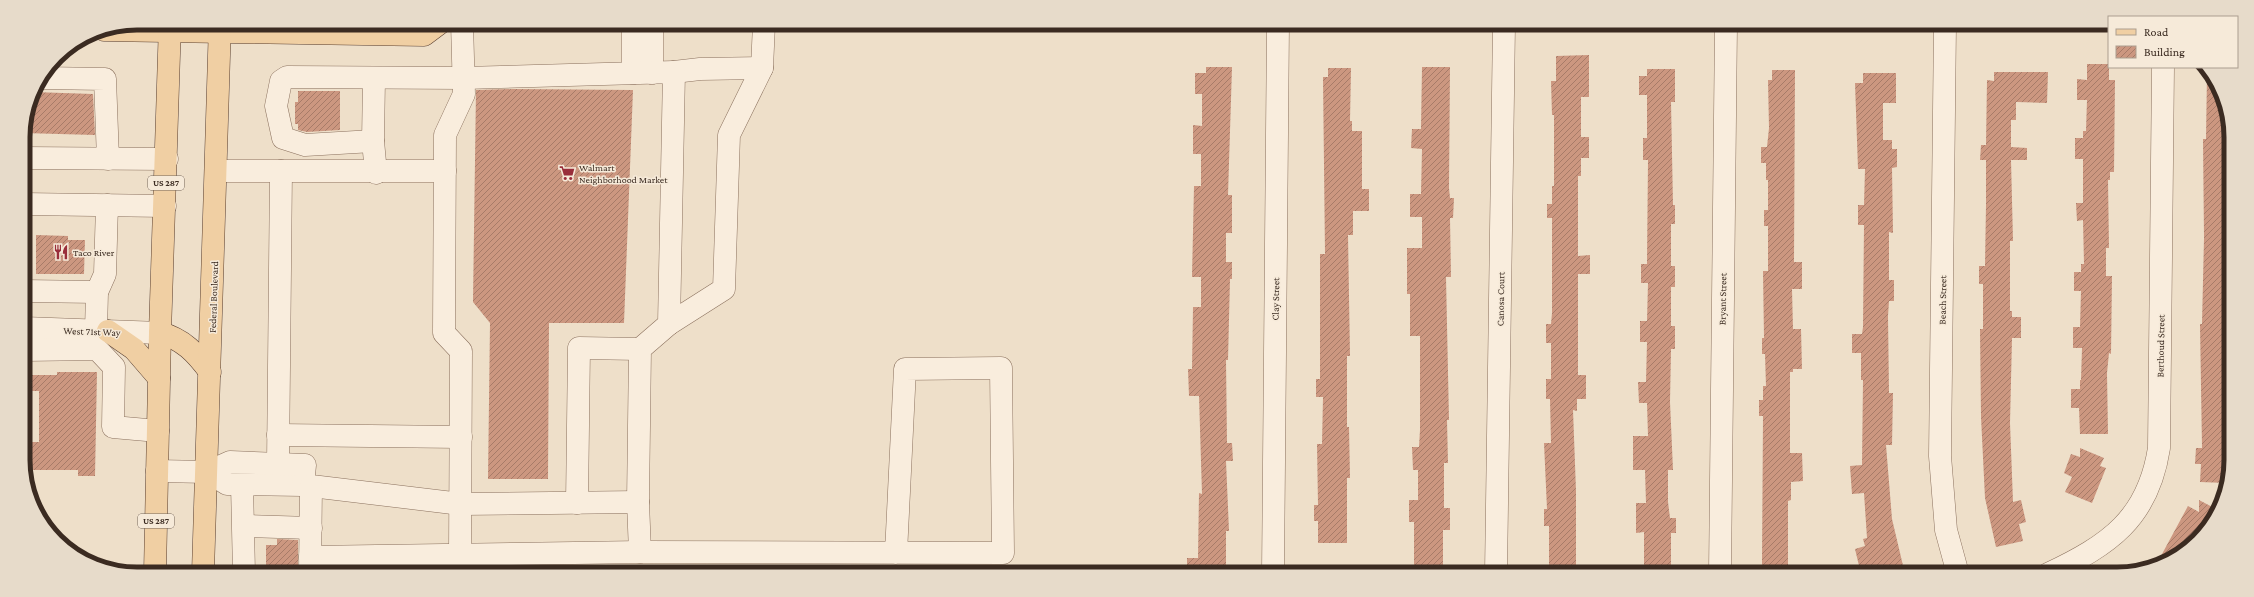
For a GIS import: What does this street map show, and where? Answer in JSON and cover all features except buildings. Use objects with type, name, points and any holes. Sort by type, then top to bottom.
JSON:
[{"type":"main road","name":"US 287","points":[[155,567],[160,333],[167,159],[170,30]]},
{"type":"main road","name":"Federal Boulevard","points":[[203,567],[208,472],[220,30]]},
{"type":"main road","points":[[278,30],[424,35],[431,30]]},
{"type":"main road","points":[[102,331],[134,349],[159,378]]},
{"type":"main road","points":[[160,333],[172,336],[191,348],[210,372]]},
{"type":"street","points":[[460,556],[461,351],[444,333],[445,135],[464,94],[462,30]]},
{"type":"street","points":[[634,30],[642,73]]},
{"type":"street","points":[[642,73],[651,30]]},
{"type":"street","points":[[577,503],[579,348],[640,349],[669,324],[724,289],[729,135],[762,68],[764,30]]},
{"type":"street","name":"Clay Street","points":[[1273,567],[1278,30]]},
{"type":"street","name":"Canosa Court","points":[[1496,567],[1504,30]]},
{"type":"street","name":"Bryant Street","points":[[1720,567],[1726,30]]},
{"type":"street","name":"Beach Street","points":[[1945,30],[1940,456],[1946,530],[1956,567]]},
{"type":"street","points":[[373,141],[305,145],[283,138],[276,106],[281,81],[287,77],[464,78],[762,68]]},
{"type":"street","name":"Berthoud Street","points":[[2062,567],[2085,556],[2124,527],[2144,500],[2156,470],[2160,448],[2163,68]]},
{"type":"street","points":[[669,324],[674,72]]},
{"type":"street","points":[[48,78],[105,79],[108,159]]},
{"type":"street","points":[[374,78],[373,141],[376,173]]},
{"type":"street","points":[[30,158],[167,159]]},
{"type":"street","points":[[216,171],[376,173],[445,171]]},
{"type":"street","points":[[278,464],[281,171]]},
{"type":"street","points":[[30,204],[165,206]]},
{"type":"street","points":[[102,331],[97,292],[105,274],[107,205]]},
{"type":"street","points":[[30,291],[97,292]]},
{"type":"street","name":"West 71st Way","points":[[30,328],[160,333]]},
{"type":"street","points":[[30,350],[97,349],[114,367],[113,427],[158,431]]},
{"type":"street","points":[[640,349],[638,502],[640,552]]},
{"type":"street","points":[[306,479],[311,528],[310,565],[460,556],[640,552],[896,553],[1003,553],[1002,368],[905,369],[896,553]]},
{"type":"street","points":[[278,435],[461,437]]},
{"type":"street","points":[[208,472],[230,462],[278,464],[306,479]]},
{"type":"street","points":[[157,471],[208,472],[235,484],[306,479],[461,504],[638,502]]},
{"type":"street","points":[[235,484],[245,526],[244,567]]},
{"type":"street","points":[[245,526],[311,528]]},
{"type":"place","name":"Walmart Neighborhood Market","points":[[567,173]]},
{"type":"place","name":"Taco River","points":[[61,252]]}]
